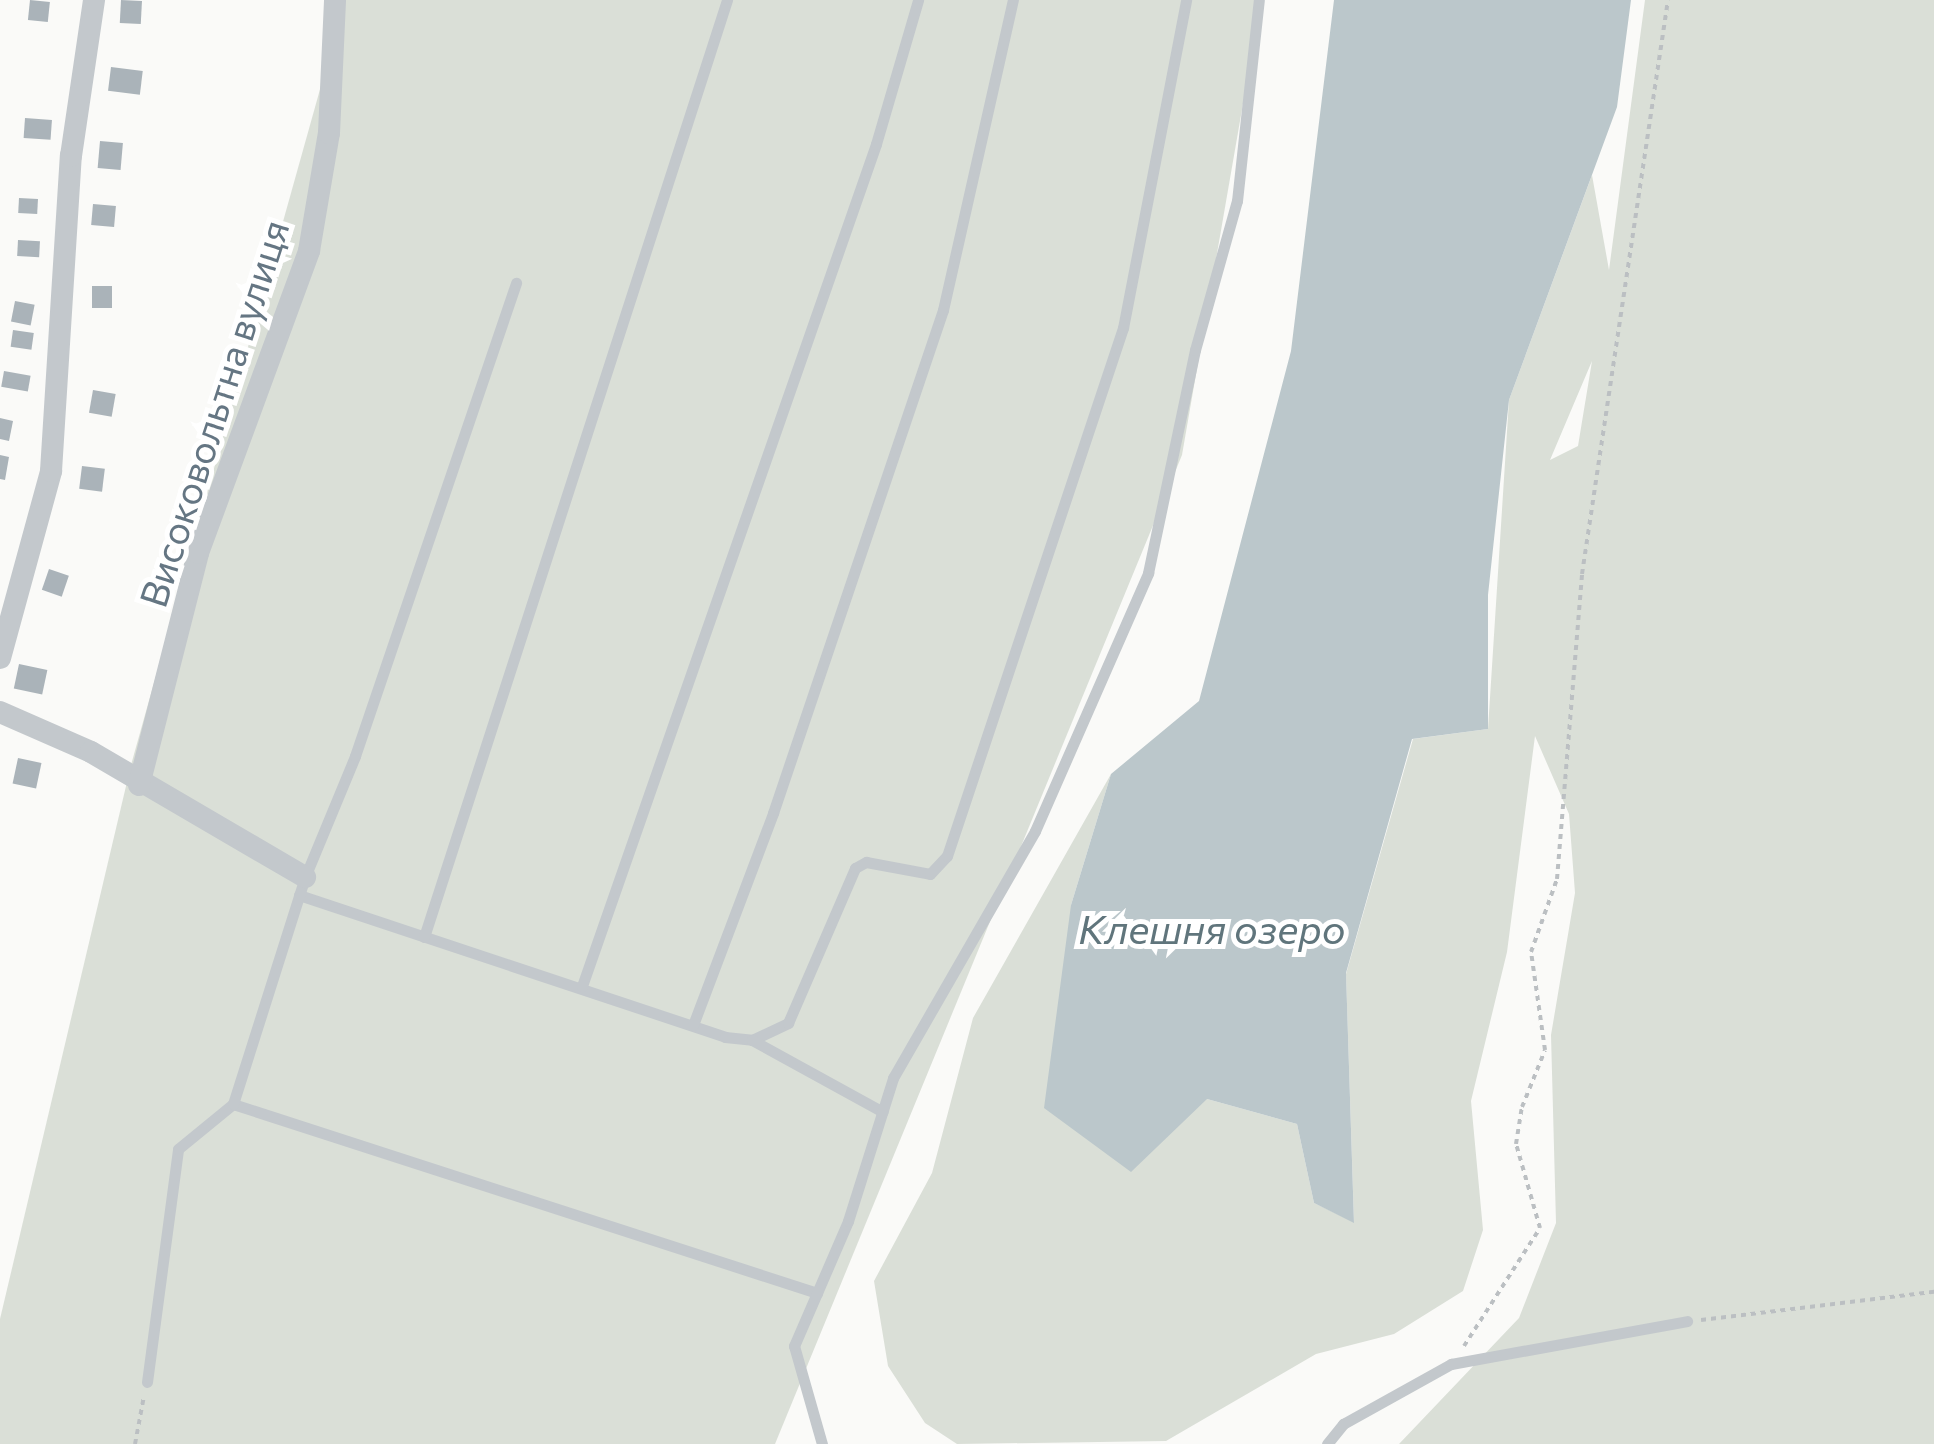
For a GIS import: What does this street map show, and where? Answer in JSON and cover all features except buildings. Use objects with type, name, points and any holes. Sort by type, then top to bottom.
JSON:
[{"type":"street","points":[[0,658],[52,471],[71,156],[94,0]]},
{"type":"street","name":"Високовольтна вулиця","points":[[138,785],[198,552],[309,251],[329,132],[335,0]]},
{"type":"street","points":[[0,712],[46,728],[302,886]]},
{"type":"lane","points":[[424,937],[726,0]]},
{"type":"lane","points":[[582,986],[876,144],[918,0]]},
{"type":"lane","points":[[693,1025],[791,760],[943,310],[1013,0]]},
{"type":"lane","points":[[752,1040],[788,1023],[855,868],[866,862],[930,874],[948,856],[1118,346],[1186,0]]},
{"type":"lane","points":[[822,1444],[794,1346],[817,1293],[893,1078],[1035,832],[1148,573],[1195,350],[1237,201],[1259,0]]},
{"type":"lane","points":[[147,1382],[178,1148],[233,1104],[302,886],[355,756],[516,283]]},
{"type":"lane","points":[[302,886],[424,937],[693,1025],[752,1040],[883,1112]]},
{"type":"lane","points":[[233,1104],[817,1293]]},
{"type":"lane","points":[[1327,1444],[1344,1424],[1451,1364],[1687,1321]]},
{"type":"path","points":[[1451,1364],[1540,1228],[1516,1144],[1522,1107],[1545,1050],[1531,952],[1556,879],[1582,574],[1668,0]]},
{"type":"path","points":[[1687,1321],[1934,1292]]},
{"type":"path","points":[[136,1444],[147,1382]]},
{"type":"shaded area","points":[[345,0],[1261,0],[1182,455],[775,1444],[0,1444],[0,1319],[131,765]]},
{"type":"shaded area","points":[[1645,0],[1934,0],[1934,1444],[1399,1444],[1519,1318],[1556,1223],[1551,1035],[1575,893],[1569,814],[1535,736],[1507,952],[1471,1101],[1483,1230],[1463,1291],[1394,1334],[1316,1354],[1166,1441],[957,1444],[925,1423],[888,1366],[874,1281],[932,1173],[973,1018],[1111,774],[1071,905],[1207,1099],[1297,1124],[1314,1203],[1354,1222],[1346,974],[1413,739],[1488,729],[1509,400],[1592,175],[1609,270]],"holes":[[[1592,361],[1578,446],[1550,460]]]},
{"type":"water","name":"Клешня озеро","points":[[1334,0],[1631,0],[1617,107],[1509,400],[1488,595],[1488,729],[1412,739],[1346,973],[1354,1223],[1314,1203],[1297,1124],[1207,1099],[1131,1172],[1044,1108],[1071,905],[1111,774],[1199,701],[1291,351]]}]
